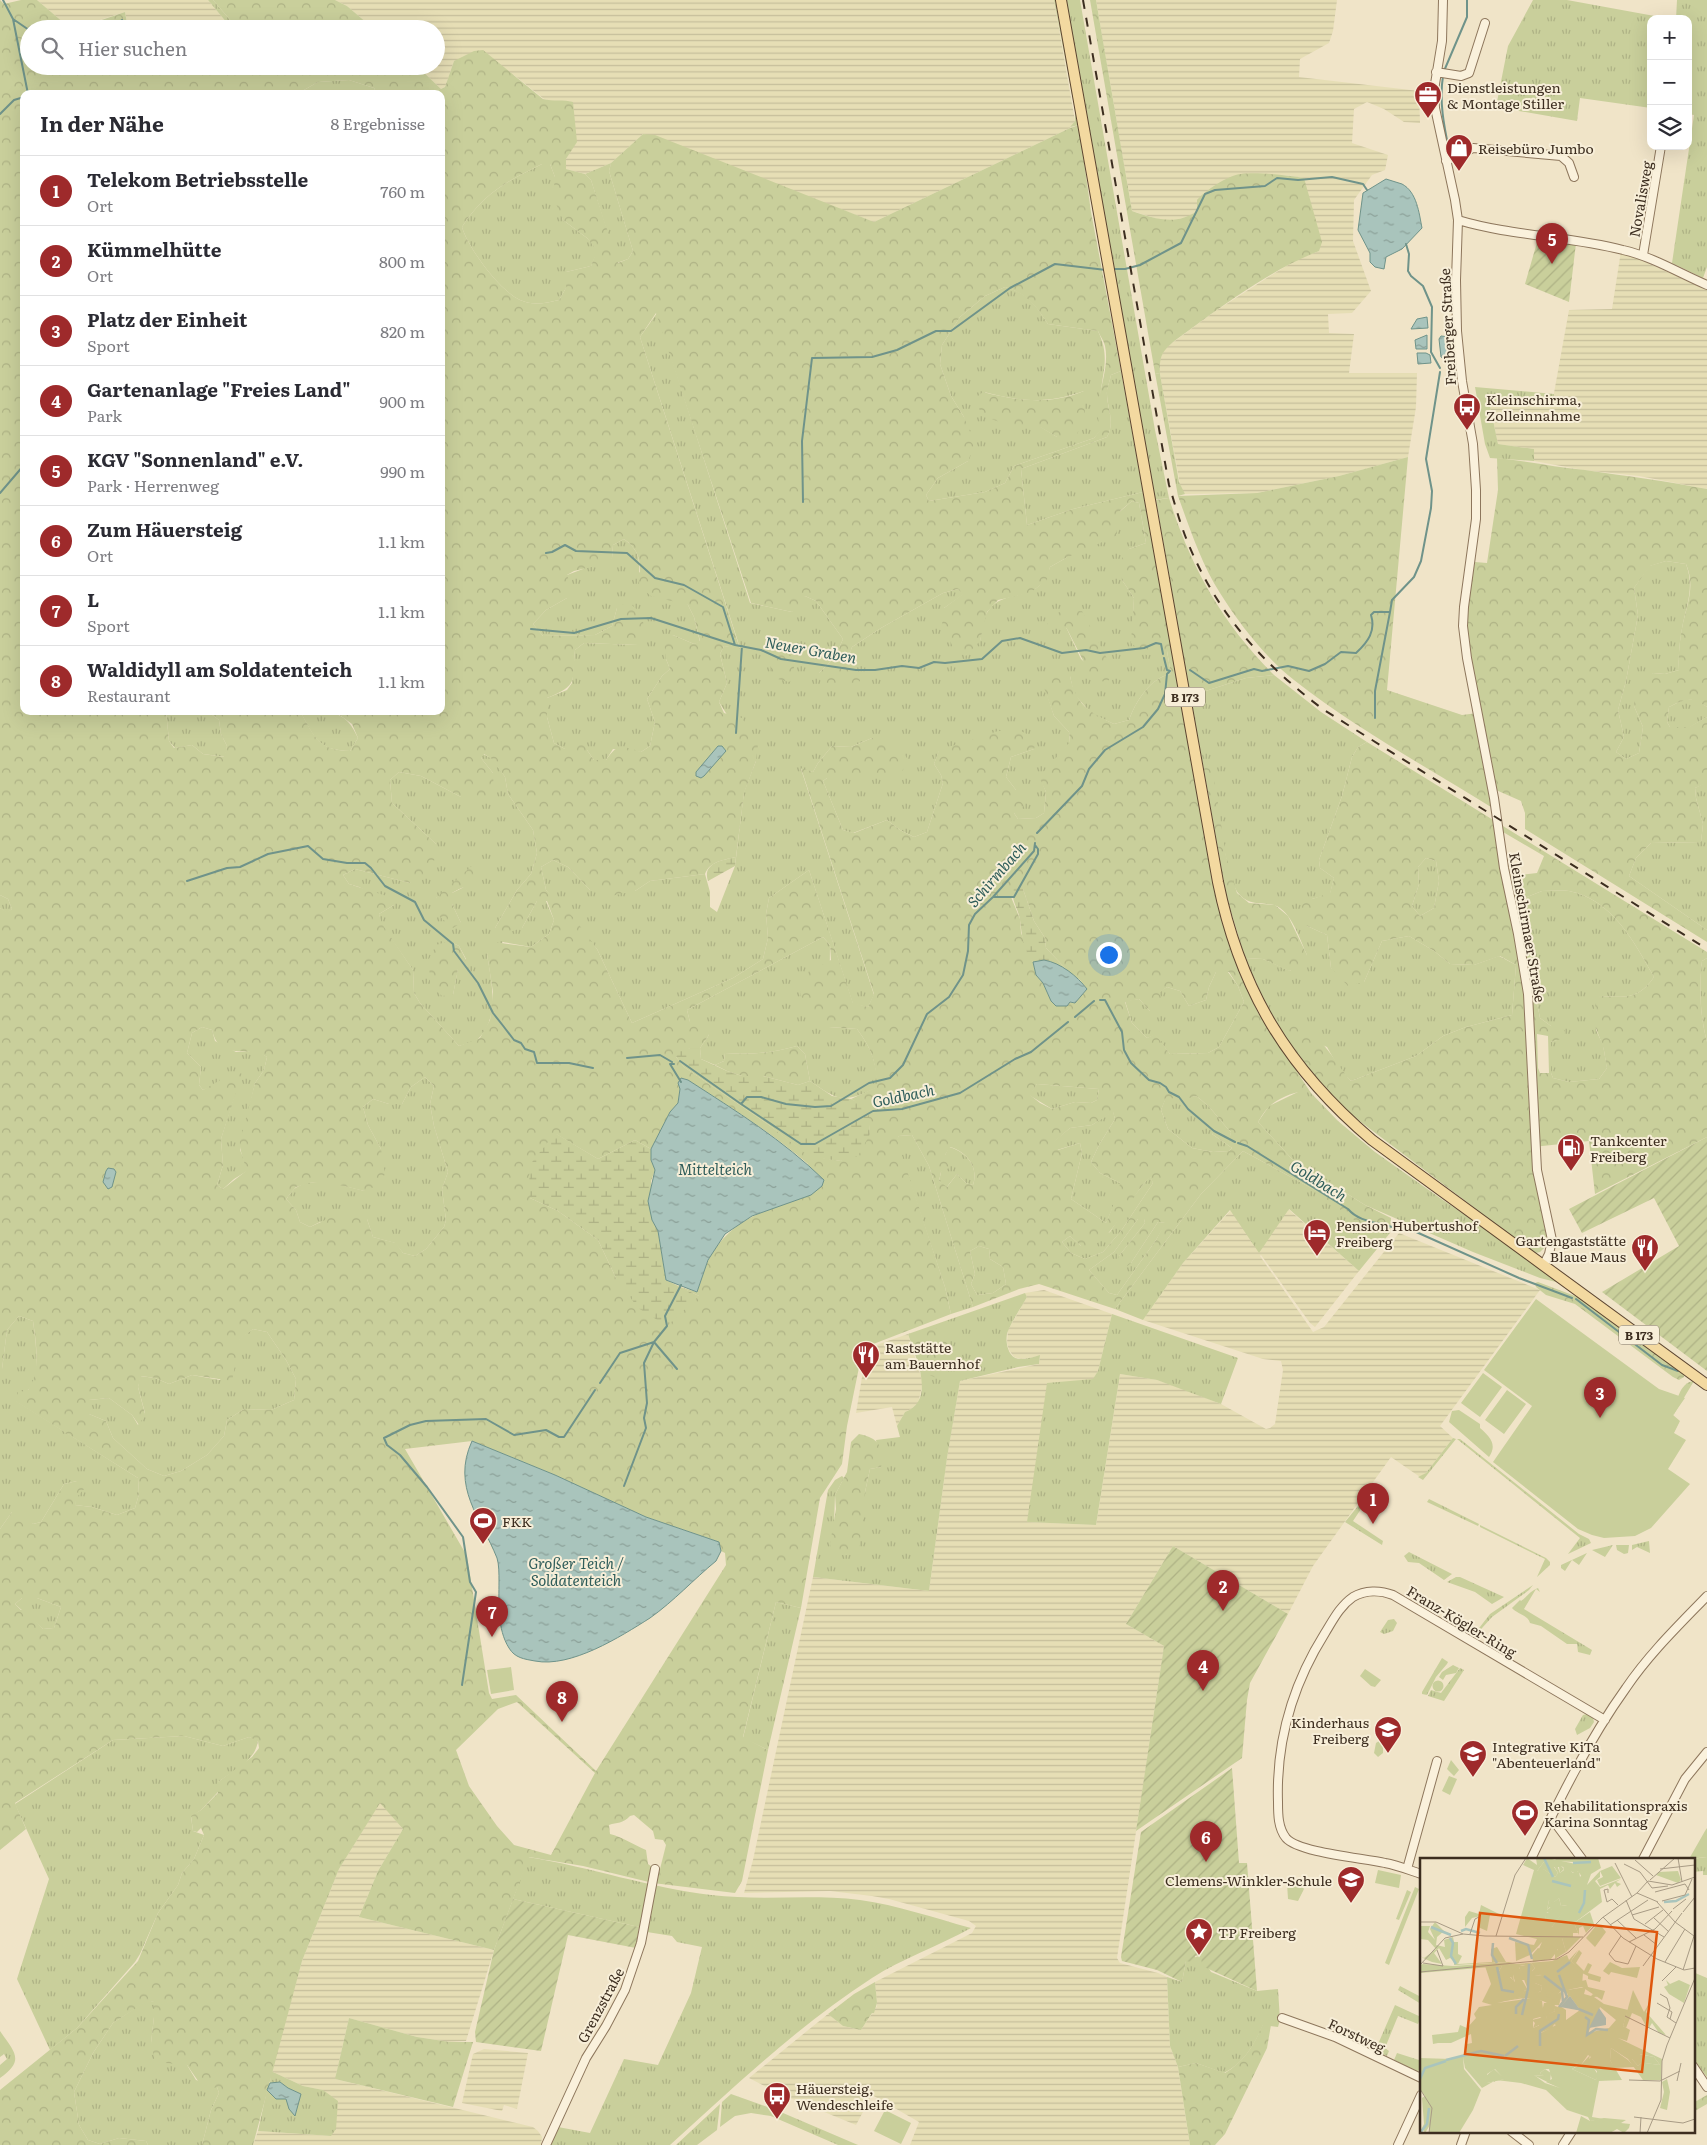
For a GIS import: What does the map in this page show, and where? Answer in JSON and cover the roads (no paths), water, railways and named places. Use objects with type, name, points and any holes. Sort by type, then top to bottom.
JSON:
[{"type":"main road","name":"B 173","points":[[1061,0],[1218,882],[1225,916],[1239,960],[1250,985],[1278,1036],[1302,1070],[1346,1118],[1372,1140],[1707,1385]]},
{"type":"street","name":"Freiberger Straße","points":[[1444,0],[1441,73],[1434,90],[1435,108],[1456,200],[1458,220],[1456,254],[1457,331],[1462,381],[1473,444],[1476,490],[1476,519],[1463,626],[1476,713]]},
{"type":"street","points":[[1441,73],[1461,76],[1469,73],[1485,23]]},
{"type":"street","points":[[1446,161],[1474,148],[1561,156],[1569,163],[1574,177]]},
{"type":"street","name":"Novalisweg","points":[[1643,255],[1660,150]]},
{"type":"street","points":[[1458,220],[1498,229],[1596,244],[1643,255],[1707,285]]},
{"type":"street","name":"Kleinschirmaer Straße","points":[[1476,713],[1494,798],[1504,868],[1528,994],[1537,1164],[1540,1191],[1552,1240],[1549,1254],[1544,1264]]},
{"type":"street","name":"Franz-Kögler-Ring","points":[[1420,1874],[1386,1863],[1303,1847],[1286,1838],[1279,1819],[1279,1755],[1288,1712],[1303,1673],[1319,1643],[1336,1614],[1349,1600],[1368,1592],[1382,1592],[1393,1595],[1605,1720]]},
{"type":"street","points":[[1531,1858],[1573,1773],[1633,1678],[1657,1649],[1707,1596]]},
{"type":"street","points":[[1644,1858],[1685,1778],[1707,1752]]},
{"type":"street","points":[[1407,1869],[1437,1761]]},
{"type":"street","points":[[1550,1820],[1556,1824],[1581,1858]]},
{"type":"street","name":"Grenzstraße","points":[[546,2145],[586,2058],[625,1990],[641,1943],[655,1869]]},
{"type":"street","name":"Forstweg","points":[[1282,2018],[1329,2035],[1420,2078]]},
{"type":"street","points":[[1694,2068],[1707,2087]]},
{"type":"street","points":[[1398,2145],[1420,2097]]},
{"type":"street","points":[[1461,2145],[1466,2132]]},
{"type":"street","points":[[1512,2132],[1529,2145]]},
{"type":"street","points":[[1563,2145],[1571,2132]]},
{"type":"water","points":[[1386,179],[1402,184],[1411,192],[1416,203],[1422,228],[1402,249],[1386,257],[1384,269],[1375,267],[1370,262],[1370,253],[1358,230],[1363,193]]},
{"type":"water","points":[[1427,317],[1428,328],[1411,329],[1417,319]]},
{"type":"water","points":[[1427,335],[1427,349],[1416,349],[1415,340]]},
{"type":"water","points":[[1441,336],[1450,337],[1451,359],[1446,360],[1441,357],[1439,339]]},
{"type":"water","points":[[1417,353],[1430,355],[1431,363],[1418,364]]},
{"type":"water","points":[[718,746],[722,746],[726,751],[704,776],[701,778],[696,776],[696,772]]},
{"type":"water","points":[[1044,960],[1068,971],[1087,989],[1075,1003],[1070,1002],[1067,1006],[1056,1006],[1051,1001],[1043,983],[1036,975],[1033,962]]},
{"type":"water","name":"Mittelteich","points":[[681,1078],[688,1080],[759,1127],[808,1165],[824,1180],[822,1186],[811,1195],[752,1216],[725,1234],[708,1260],[697,1292],[666,1280],[658,1231],[652,1220],[648,1201],[655,1170],[651,1160],[651,1149],[670,1112],[678,1103],[680,1089],[678,1083]]},
{"type":"water","points":[[108,1168],[114,1169],[116,1172],[112,1187],[108,1189],[103,1182]]},
{"type":"water","name":"Großer Teich / Soldatenteich","points":[[472,1441],[555,1475],[646,1517],[719,1542],[721,1551],[716,1561],[650,1618],[610,1642],[564,1660],[549,1662],[520,1658],[509,1648],[502,1633],[498,1560],[466,1488],[466,1458]]},
{"type":"water","points":[[280,2082],[301,2094],[295,2116],[289,2109],[286,2099],[276,2099],[267,2090],[270,2083]]},
{"type":"waterway","points":[[3,0],[13,19],[20,54]]},
{"type":"waterway","name":"Schirmbach","points":[[1444,71],[1467,17],[1467,0]]},
{"type":"waterway","points":[[13,19],[20,24]]},
{"type":"waterway","points":[[24,75],[27,90]]},
{"type":"waterway","name":"Schirmbach","points":[[1443,76],[1442,104],[1449,150]]},
{"type":"waterway","points":[[0,114],[14,100],[20,98]]},
{"type":"waterway","points":[[1113,269],[1125,269],[1140,265],[1181,243],[1205,194],[1215,190],[1265,186],[1277,178],[1298,180],[1332,177],[1363,184],[1367,190]]},
{"type":"waterway","name":"Schirmbach","points":[[1406,244],[1409,254],[1408,271],[1423,286],[1432,307],[1431,352],[1440,368]]},
{"type":"waterway","points":[[803,502],[802,441],[812,358],[872,357],[897,350],[936,331],[951,331],[1010,288],[1055,264],[1106,270]]},
{"type":"waterway","name":"Schirmbach","points":[[1190,670],[1209,683],[1254,669],[1262,671],[1288,666],[1309,671],[1325,664],[1341,652],[1356,653],[1364,645],[1372,631],[1371,615],[1374,612],[1390,612],[1392,600],[1414,577],[1421,561],[1431,508],[1432,491],[1426,459],[1440,372]]},
{"type":"waterway","points":[[0,493],[20,470]]},
{"type":"waterway","points":[[546,553],[565,545],[576,551],[627,553],[655,578],[684,585],[723,607],[735,645]]},
{"type":"waterway","points":[[1375,718],[1375,691],[1390,612]]},
{"type":"waterway","name":"Neuer Graben","points":[[531,629],[574,633],[621,619],[651,618],[735,645],[761,650],[781,659],[856,670],[875,670],[902,666],[919,668],[934,662],[945,663],[982,659],[1002,641],[1020,638],[1062,653],[1086,650],[1100,653],[1144,648],[1156,643],[1161,644],[1163,654]]},
{"type":"waterway","points":[[736,733],[742,646]]},
{"type":"waterway","name":"Schirmbach","points":[[1037,833],[1082,786],[1089,769],[1105,750],[1143,727],[1158,709],[1165,694],[1167,674],[1170,671],[1167,670],[1164,658]]},
{"type":"waterway","name":"Schirmbach","points":[[680,1061],[741,1104],[747,1097],[761,1097],[786,1104],[815,1107],[831,1106],[869,1083],[890,1078],[903,1065],[927,1014],[949,997],[963,975],[968,951],[969,925],[975,914],[993,897],[1034,851],[1035,843]]},
{"type":"waterway","points":[[994,897],[1014,897],[1038,854],[1038,849],[1035,845]]},
{"type":"waterway","points":[[187,881],[227,868],[240,867],[268,854],[308,846],[323,859],[347,863],[365,863],[385,886],[415,902],[424,920],[453,944],[454,951],[478,983],[493,1013],[514,1040],[521,1043],[525,1049],[534,1052],[537,1063],[569,1063],[593,1068]]},
{"type":"waterway","name":"Goldbach","points":[[1100,1000],[1105,1000],[1122,1032],[1124,1050],[1131,1063],[1149,1080],[1160,1083],[1169,1092],[1179,1097],[1188,1109],[1214,1131],[1235,1142]]},
{"type":"waterway","name":"Goldbach","points":[[1075,1017],[1094,1001]]},
{"type":"waterway","name":"Goldbach","points":[[741,1104],[801,1144],[815,1144],[873,1111],[902,1109],[960,1093],[1015,1059],[1031,1052],[1068,1022]]},
{"type":"waterway","points":[[627,1058],[660,1055],[672,1062]]},
{"type":"waterway","name":"Schirmbach","points":[[674,1064],[670,1064],[681,1082]]},
{"type":"waterway","name":"Goldbach","points":[[1238,1143],[1247,1146],[1348,1209],[1357,1217],[1392,1227]]},
{"type":"waterway","name":"Goldbach","points":[[1400,1231],[1414,1231],[1519,1278],[1572,1298]]},
{"type":"waterway","name":"Schirmbach","points":[[624,1486],[646,1428],[644,1418],[647,1403],[644,1363],[654,1342],[667,1326],[665,1316],[681,1285]]},
{"type":"waterway","name":"Goldbach","points":[[1576,1299],[1662,1365],[1678,1371]]},
{"type":"waterway","points":[[600,1383],[620,1353],[654,1342],[677,1369]]},
{"type":"waterway","points":[[462,1685],[476,1592],[470,1582],[463,1537],[427,1487],[400,1455],[387,1445],[384,1438],[410,1425],[426,1421],[486,1419],[514,1435],[546,1430],[559,1437],[564,1437],[595,1390]]},
{"type":"railway","points":[[1083,0],[1169,485],[1188,543],[1213,593],[1244,636],[1262,656],[1302,693],[1324,710],[1707,949]]},
{"type":"place","name":"Dienstleistungen & Montage Stiller","points":[[1428,119]]},
{"type":"place","name":"Reisebüro Jumbo","points":[[1459,172]]},
{"type":"place","name":"KGV \"Sonnenland\" e.V.","points":[[1552,264]]},
{"type":"place","name":"Kleinschirma, Zolleinnahme","points":[[1467,431]]},
{"type":"place","name":"Tankcenter Freiberg","points":[[1571,1172]]},
{"type":"place","name":"Pension Hubertushof Freiberg","points":[[1317,1257]]},
{"type":"place","name":"Gartengaststätte Blaue Maus","points":[[1645,1272]]},
{"type":"place","name":"Raststätte am Bauernhof","points":[[866,1379]]},
{"type":"place","name":"Platz der Einheit","points":[[1600,1418]]},
{"type":"place","name":"Telekom Betriebsstelle","points":[[1373,1524]]},
{"type":"place","name":"FKK","points":[[483,1545]]},
{"type":"place","name":"Kümmelhütte","points":[[1223,1611]]},
{"type":"place","name":"L","points":[[492,1637]]},
{"type":"place","name":"Gartenanlage \"Freies Land\"","points":[[1203,1691]]},
{"type":"place","name":"Waldidyll am Soldatenteich","points":[[562,1722]]},
{"type":"place","name":"Kinderhaus Freiberg","points":[[1388,1754]]},
{"type":"place","name":"Integrative KiTa \"Abenteuerland\"","points":[[1473,1778]]},
{"type":"place","name":"Rehabilitationspraxis Karina Sonntag","points":[[1525,1837]]},
{"type":"place","name":"Zum Häuersteig","points":[[1206,1862]]},
{"type":"place","name":"Clemens-Winkler-Schule","points":[[1351,1904]]},
{"type":"place","name":"TP Freiberg","points":[[1199,1956]]},
{"type":"place","name":"Häuersteig, Wendeschleife","points":[[777,2120]]}]
